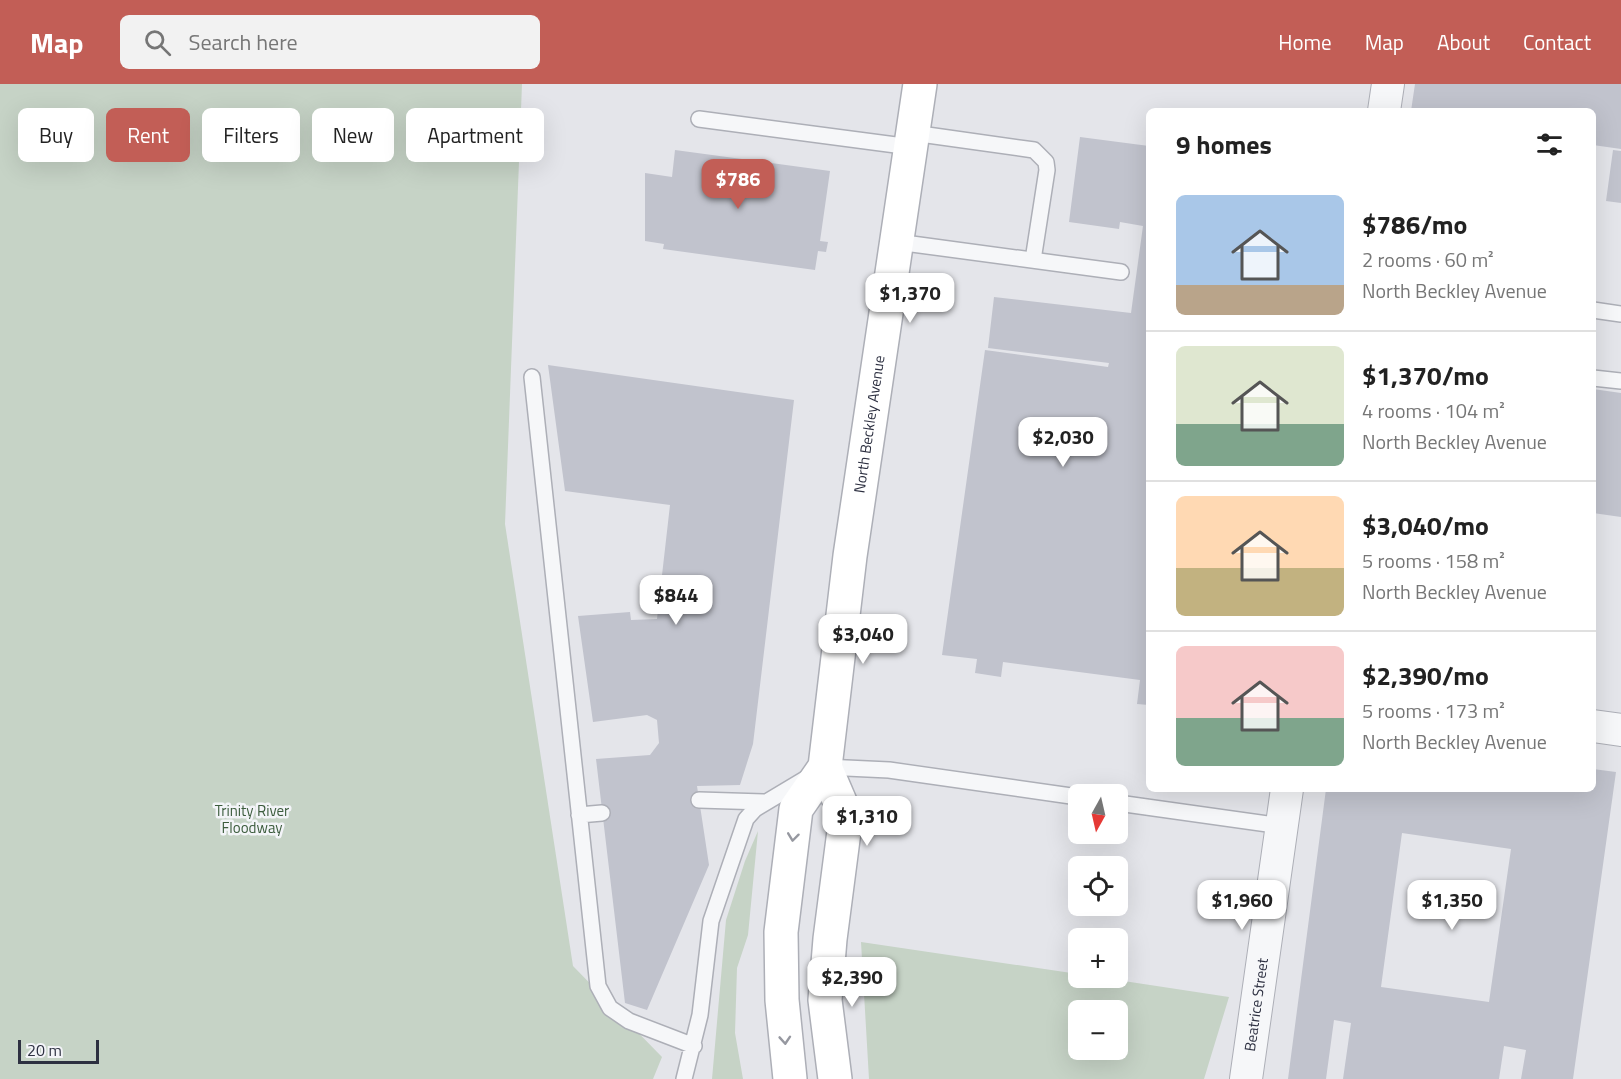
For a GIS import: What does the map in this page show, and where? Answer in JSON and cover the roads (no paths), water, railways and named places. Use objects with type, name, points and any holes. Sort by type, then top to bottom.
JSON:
[{"type":"main road","name":"North Beckley Avenue","points":[[790,1079],[782,1000],[783,921],[796,809],[825,767],[850,556],[920,84]]},
{"type":"main road","name":"North Beckley Avenue","points":[[825,767],[846,816],[830,939],[825,1000],[835,1079]]},
{"type":"street","points":[[1384,108],[1388,84]]},
{"type":"street","points":[[1596,726],[1621,730]]},
{"type":"street","name":"Beatrice Street","points":[[1246,1079],[1287,792]]},
{"type":"lane","points":[[699,118],[1035,150],[1041,155],[1047,170],[1033,260]]},
{"type":"lane","points":[[897,242],[1121,272]]},
{"type":"lane","points":[[1596,310],[1621,314]]},
{"type":"lane","points":[[532,377],[598,986],[610,1008],[629,1021],[694,1046]]},
{"type":"lane","points":[[1596,378],[1621,381]]},
{"type":"lane","points":[[684,1079],[694,1046],[717,897],[747,819],[755,809],[825,767],[889,770],[1068,796]]},
{"type":"lane","points":[[699,801],[769,802]]},
{"type":"lane","points":[[1128,804],[1282,826]]},
{"type":"lane","points":[[579,815],[602,813]]},
{"type":"park label","name":"Trinity River Floodway","points":[[252,820]]}]
